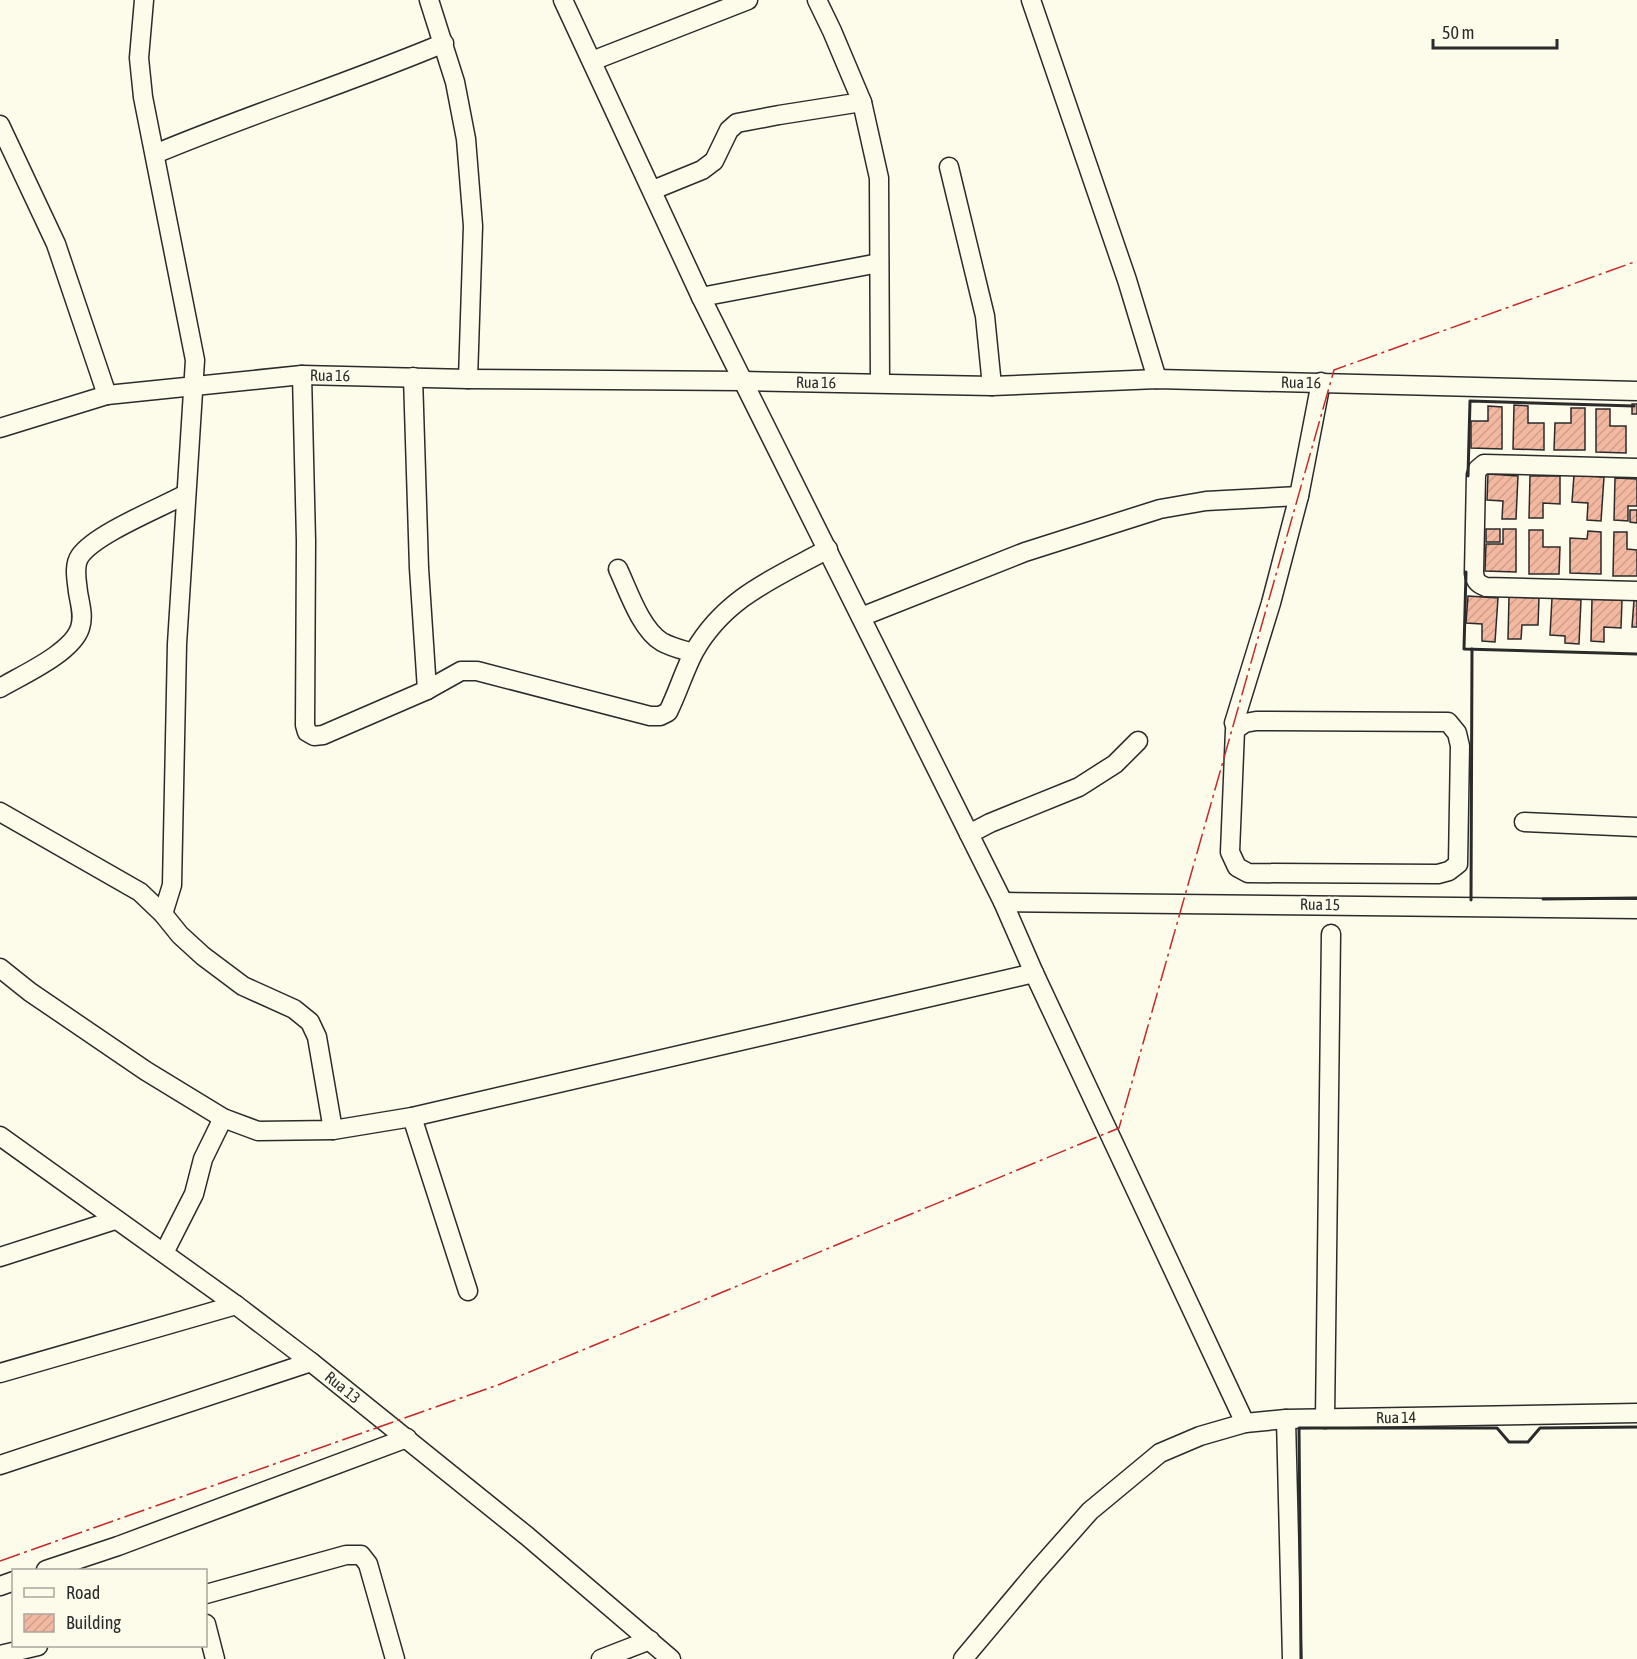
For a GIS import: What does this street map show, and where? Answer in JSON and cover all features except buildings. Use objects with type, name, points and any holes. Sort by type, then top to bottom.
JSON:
[{"type":"street","points":[[144,0],[139,58],[142,97],[195,360],[177,644],[172,885],[163,915]]},
{"type":"street","points":[[429,0],[444,43],[466,139],[472,215],[468,379]]},
{"type":"street","points":[[563,0],[701,297],[1003,902],[1245,1423]]},
{"type":"street","points":[[592,61],[748,0]]},
{"type":"street","points":[[817,0],[862,102],[879,178],[880,383]]},
{"type":"street","points":[[1031,0],[1116,247],[1157,379]]},
{"type":"street","points":[[155,154],[208,131],[444,43]]},
{"type":"street","points":[[653,190],[702,170],[714,161],[729,129],[738,123],[862,102]]},
{"type":"street","points":[[0,125],[56,244],[106,395]]},
{"type":"street","points":[[949,167],[985,316],[992,386]]},
{"type":"street","points":[[701,297],[879,263]]},
{"type":"street","points":[[302,375],[306,541],[305,725],[307,732],[314,736],[323,735],[427,690],[461,672],[477,671],[650,716],[660,716],[668,712],[693,653],[712,625],[729,607],[751,591],[828,549]]},
{"type":"street","name":"Rua 16","points":[[0,428],[106,395],[302,375],[992,386],[1157,379],[1637,391]]},
{"type":"street","points":[[413,377],[419,568],[427,690]]},
{"type":"street","points":[[1234,723],[1271,603],[1299,496],[1321,382]]},
{"type":"street","points":[[1637,468],[1484,464],[1478,469],[1476,475],[1474,573],[1479,585],[1486,587],[1637,591]]},
{"type":"street","points":[[0,688],[63,650],[80,629],[82,614],[76,576],[79,558],[97,540],[186,494]]},
{"type":"street","points":[[861,617],[1025,552],[1161,509],[1206,501],[1299,496]]},
{"type":"street","points":[[618,569],[636,609],[651,632],[661,641],[693,653]]},
{"type":"street","points":[[1256,721],[1448,722],[1457,733],[1460,746],[1458,864],[1449,871],[1438,874],[1314,873],[1248,873],[1237,867],[1230,852],[1235,730],[1245,723],[1256,721]]},
{"type":"street","points":[[969,834],[990,823],[1079,787],[1115,764],[1138,741]]},
{"type":"street","points":[[0,813],[140,892],[203,956],[243,986],[294,1009],[310,1022],[317,1037],[333,1130]]},
{"type":"street","points":[[1524,822],[1637,827]]},
{"type":"street","points":[[1314,873],[1316,904]]},
{"type":"street","name":"Rua 15","points":[[1003,902],[1637,909]]},
{"type":"street","points":[[1325,1419],[1330,934]]},
{"type":"street","points":[[0,968],[30,992],[146,1071],[223,1118],[258,1131],[333,1130],[412,1117],[1034,973]]},
{"type":"street","points":[[412,1117],[468,1291]]},
{"type":"street","points":[[164,1253],[194,1194],[203,1159],[223,1118]]},
{"type":"street","name":"Rua 13","points":[[0,1137],[236,1305],[311,1362],[407,1438],[671,1659]]},
{"type":"street","points":[[0,1257],[115,1220]]},
{"type":"street","points":[[0,1373],[236,1305]]},
{"type":"street","points":[[0,1465],[311,1362]]},
{"type":"street","name":"Rua 14","points":[[963,1659],[1090,1511],[1160,1453],[1200,1436],[1245,1423],[1287,1419],[1637,1413]]},
{"type":"street","points":[[1287,1419],[1292,1659]]},
{"type":"street","points":[[48,1569],[129,1542],[407,1438]]},
{"type":"street","points":[[207,1594],[346,1555],[361,1555],[368,1564],[395,1659]]},
{"type":"street","points":[[207,1628],[216,1659]]},
{"type":"street","points":[[601,1659],[650,1640]]},
{"type":"street","points":[[0,1655],[33,1647]]},
{"type":"wall","points":[[1468,476],[1470,401],[1634,406]]},
{"type":"wall","points":[[1466,572],[1464,649],[1637,654]]},
{"type":"wall","points":[[1471,900],[1472,649]]},
{"type":"wall","points":[[1543,899],[1637,898]]},
{"type":"wall","points":[[1301,1659],[1299,1428],[1497,1428],[1509,1442],[1528,1442],[1540,1428],[1637,1427]]},
{"type":"power","points":[[0,1561],[498,1385],[1119,1128],[1334,370],[1637,261]]}]
